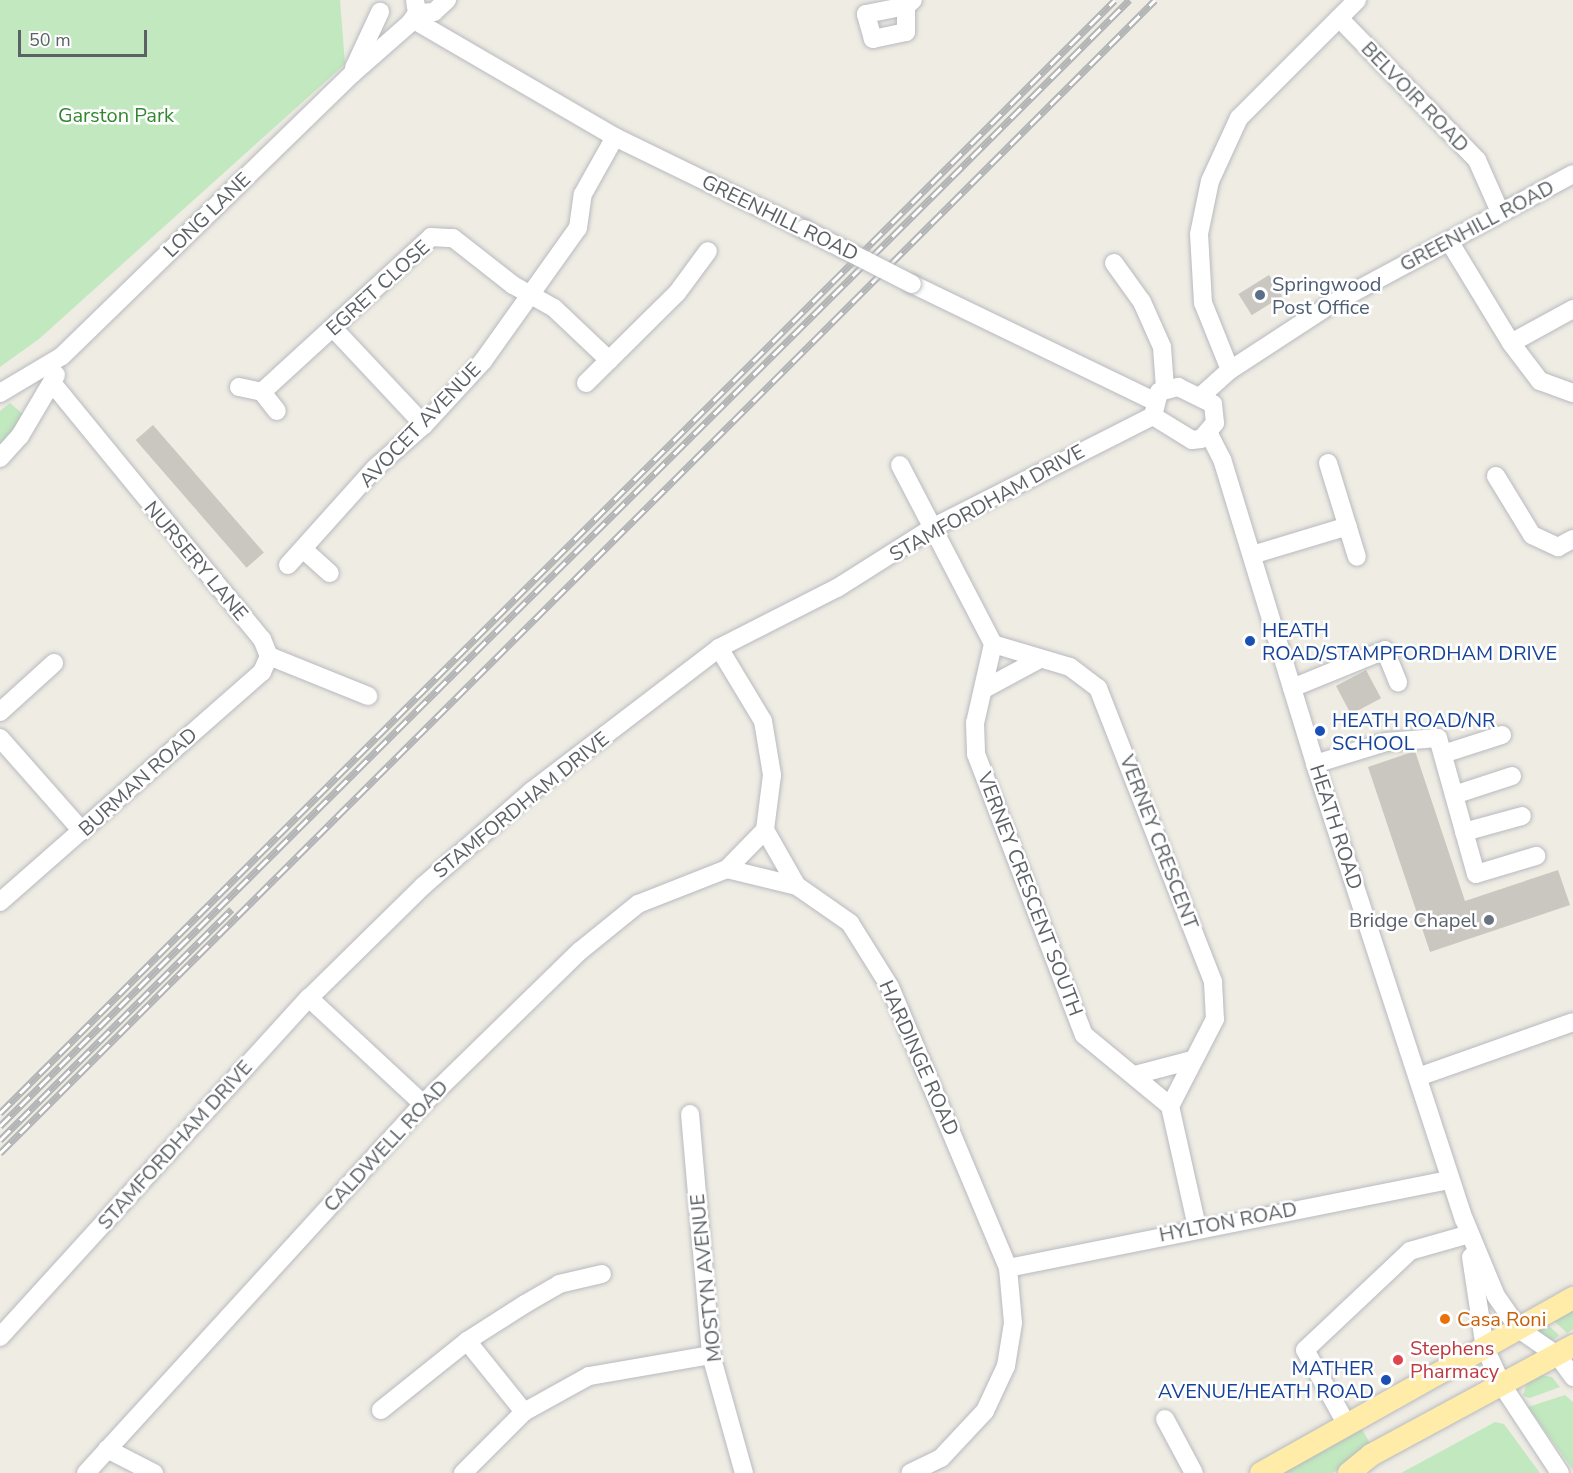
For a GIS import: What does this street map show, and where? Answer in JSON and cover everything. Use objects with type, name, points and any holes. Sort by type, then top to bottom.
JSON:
[{"type":"main road","points":[[1261,1473],[1573,1298]]},
{"type":"main road","points":[[1350,1473],[1371,1455],[1566,1351]]},
{"type":"street","points":[[413,15],[434,12],[447,0]]},
{"type":"street","points":[[1230,370],[1203,303],[1199,234],[1210,181],[1239,118],[1358,0]]},
{"type":"street","name":"GREENHILL ROAD","points":[[380,6],[386,23],[413,15],[615,137],[1157,402]]},
{"type":"street","name":"LONG LANE","points":[[352,74],[380,6]]},
{"type":"street","name":"LONG LANE","points":[[0,393],[62,356],[413,15]]},
{"type":"street","name":"BELVOIR ROAD","points":[[1339,18],[1477,160],[1500,212]]},
{"type":"street","name":"AVOCET AVENUE","points":[[288,565],[375,468],[424,425],[483,361],[532,296],[578,228],[583,194],[615,137]]},
{"type":"street","name":"GREENHILL ROAD","points":[[1201,396],[1230,370],[1328,306],[1573,174]]},
{"type":"street","name":"EGRET CLOSE","points":[[262,392],[431,237],[453,238],[532,296]]},
{"type":"street","points":[[1449,241],[1511,343],[1540,381],[1573,393]]},
{"type":"street","points":[[586,383],[676,293],[708,251]]},
{"type":"street","points":[[1114,262],[1142,302],[1162,347],[1157,402],[1192,440],[1209,434],[1216,412],[1213,404],[1201,396],[1178,387],[1157,402]]},
{"type":"street","points":[[532,296],[554,308],[609,360]]},
{"type":"street","points":[[1511,343],[1573,309]]},
{"type":"street","points":[[333,328],[424,425]]},
{"type":"street","name":"LONG LANE","points":[[0,458],[20,436],[53,384],[62,356]]},
{"type":"street","name":"NURSERY LANE","points":[[53,384],[262,639],[269,656]]},
{"type":"street","points":[[239,387],[262,392],[277,411]]},
{"type":"street","name":"STAMFORDHAM DRIVE","points":[[0,1337],[309,998],[423,886],[532,791],[719,648],[837,588],[932,528],[1157,402]]},
{"type":"street","name":"HEATH ROAD","points":[[1209,434],[1222,459],[1315,764],[1465,1227],[1496,1296],[1519,1329],[1566,1351],[1573,1377]]},
{"type":"street","points":[[1328,463],[1357,557]]},
{"type":"street","points":[[900,465],[993,644]]},
{"type":"street","points":[[1496,476],[1532,535],[1558,547],[1573,539]]},
{"type":"street","points":[[1252,555],[1348,526]]},
{"type":"street","points":[[303,549],[330,573]]},
{"type":"street","name":"VERNEY CRESCENT","points":[[993,644],[1038,660],[1070,667],[1098,687],[1205,960],[1213,982],[1215,1019],[1170,1106]]},
{"type":"street","name":"VERNEY CRESCENT SOUTH","points":[[993,644],[975,723],[976,754],[1084,1035],[1170,1106]]},
{"type":"street","points":[[719,648],[763,721],[772,776],[765,830]]},
{"type":"street","points":[[1292,688],[1385,650],[1398,682]]},
{"type":"street","points":[[269,656],[368,696]]},
{"type":"street","name":"BURMAN ROAD","points":[[0,902],[262,672],[269,656]]},
{"type":"street","points":[[984,689],[1038,660]]},
{"type":"street","points":[[0,712],[54,663]]},
{"type":"street","points":[[1443,754],[1502,735]]},
{"type":"street","points":[[0,738],[82,831]]},
{"type":"street","points":[[1315,764],[1386,742],[1438,738],[1476,874],[1536,856]]},
{"type":"street","points":[[1454,795],[1512,776]]},
{"type":"street","points":[[1464,832],[1522,816]]},
{"type":"street","name":"CALDWELL ROAD","points":[[86,1473],[423,1104],[580,951],[638,904],[727,869],[765,830]]},
{"type":"street","name":"HARDINGE ROAD","points":[[765,830],[796,886],[850,923],[890,987],[1008,1268],[1013,1323],[1006,1365],[985,1412],[941,1458],[910,1473]]},
{"type":"street","points":[[727,869],[796,886]]},
{"type":"street","points":[[309,998],[423,1104]]},
{"type":"street","points":[[1418,1077],[1573,1022]]},
{"type":"street","points":[[1135,1075],[1192,1060]]},
{"type":"street","points":[[1170,1106],[1197,1227]]},
{"type":"street","name":"MOSTYN AVENUE","points":[[690,1114],[711,1355],[744,1473]]},
{"type":"street","name":"HYLTON ROAD","points":[[1008,1268],[1197,1227],[1449,1180]]},
{"type":"street","points":[[1347,1425],[1305,1350],[1410,1251],[1465,1227]]},
{"type":"street","name":"HEATH ROAD","points":[[1465,1227],[1485,1348],[1502,1385],[1560,1473]]},
{"type":"street","points":[[381,1410],[467,1341],[560,1284],[602,1274]]},
{"type":"street","points":[[467,1341],[524,1412]]},
{"type":"street","points":[[463,1473],[524,1412],[589,1376],[711,1355]]},
{"type":"street","points":[[1165,1419],[1194,1473]]},
{"type":"street","points":[[107,1449],[154,1473]]},
{"type":"green space","name":"Garston Park","points":[[0,0],[340,0],[345,64],[39,339],[0,367]]},
{"type":"green space","points":[[10,403],[24,415],[0,446],[0,411]]},
{"type":"green space","points":[[1573,1304],[1573,1329],[1567,1333],[1554,1321],[1553,1316]]},
{"type":"green space","points":[[1544,1322],[1559,1336],[1550,1341],[1536,1331]]},
{"type":"green space","points":[[1541,1375],[1552,1377],[1560,1387],[1530,1398],[1523,1396],[1527,1382]]},
{"type":"green space","points":[[1565,1395],[1573,1402],[1573,1470],[1528,1407]]},
{"type":"green space","points":[[1495,1422],[1504,1424],[1540,1473],[1401,1473]]},
{"type":"green space","points":[[1360,1426],[1371,1445],[1333,1473],[1278,1473]]},
{"type":"building","name":"Springwood Post Office","points":[[1269,275],[1282,296],[1252,315],[1238,294]]},
{"type":"building","points":[[153,425],[264,553],[247,568],[136,440]]},
{"type":"building","points":[[1366,670],[1381,698],[1351,714],[1336,686]]},
{"type":"building","points":[[1415,751],[1465,901],[1558,870],[1570,905],[1430,952],[1368,767]]},
{"type":"railway","points":[[0,1113],[1115,0]]},
{"type":"railway","points":[[0,1126],[1129,0]]},
{"type":"railway","points":[[0,1153],[1155,0]]},
{"type":"railway","points":[[0,1140],[232,909]]},
{"type":"place","name":"Springwood Post Office","points":[[1260,295]]},
{"type":"place","name":"HEATH ROAD/STAMPFORDHAM DRIVE","points":[[1250,641]]},
{"type":"place","name":"HEATH ROAD/NR SCHOOL","points":[[1320,731]]},
{"type":"place","name":"Bridge Chapel","points":[[1489,920]]},
{"type":"place","name":"Casa Roni","points":[[1445,1319]]},
{"type":"place","name":"Stephens Pharmacy","points":[[1398,1360]]},
{"type":"place","name":"MATHER AVENUE/HEATH ROAD","points":[[1386,1380]]}]
